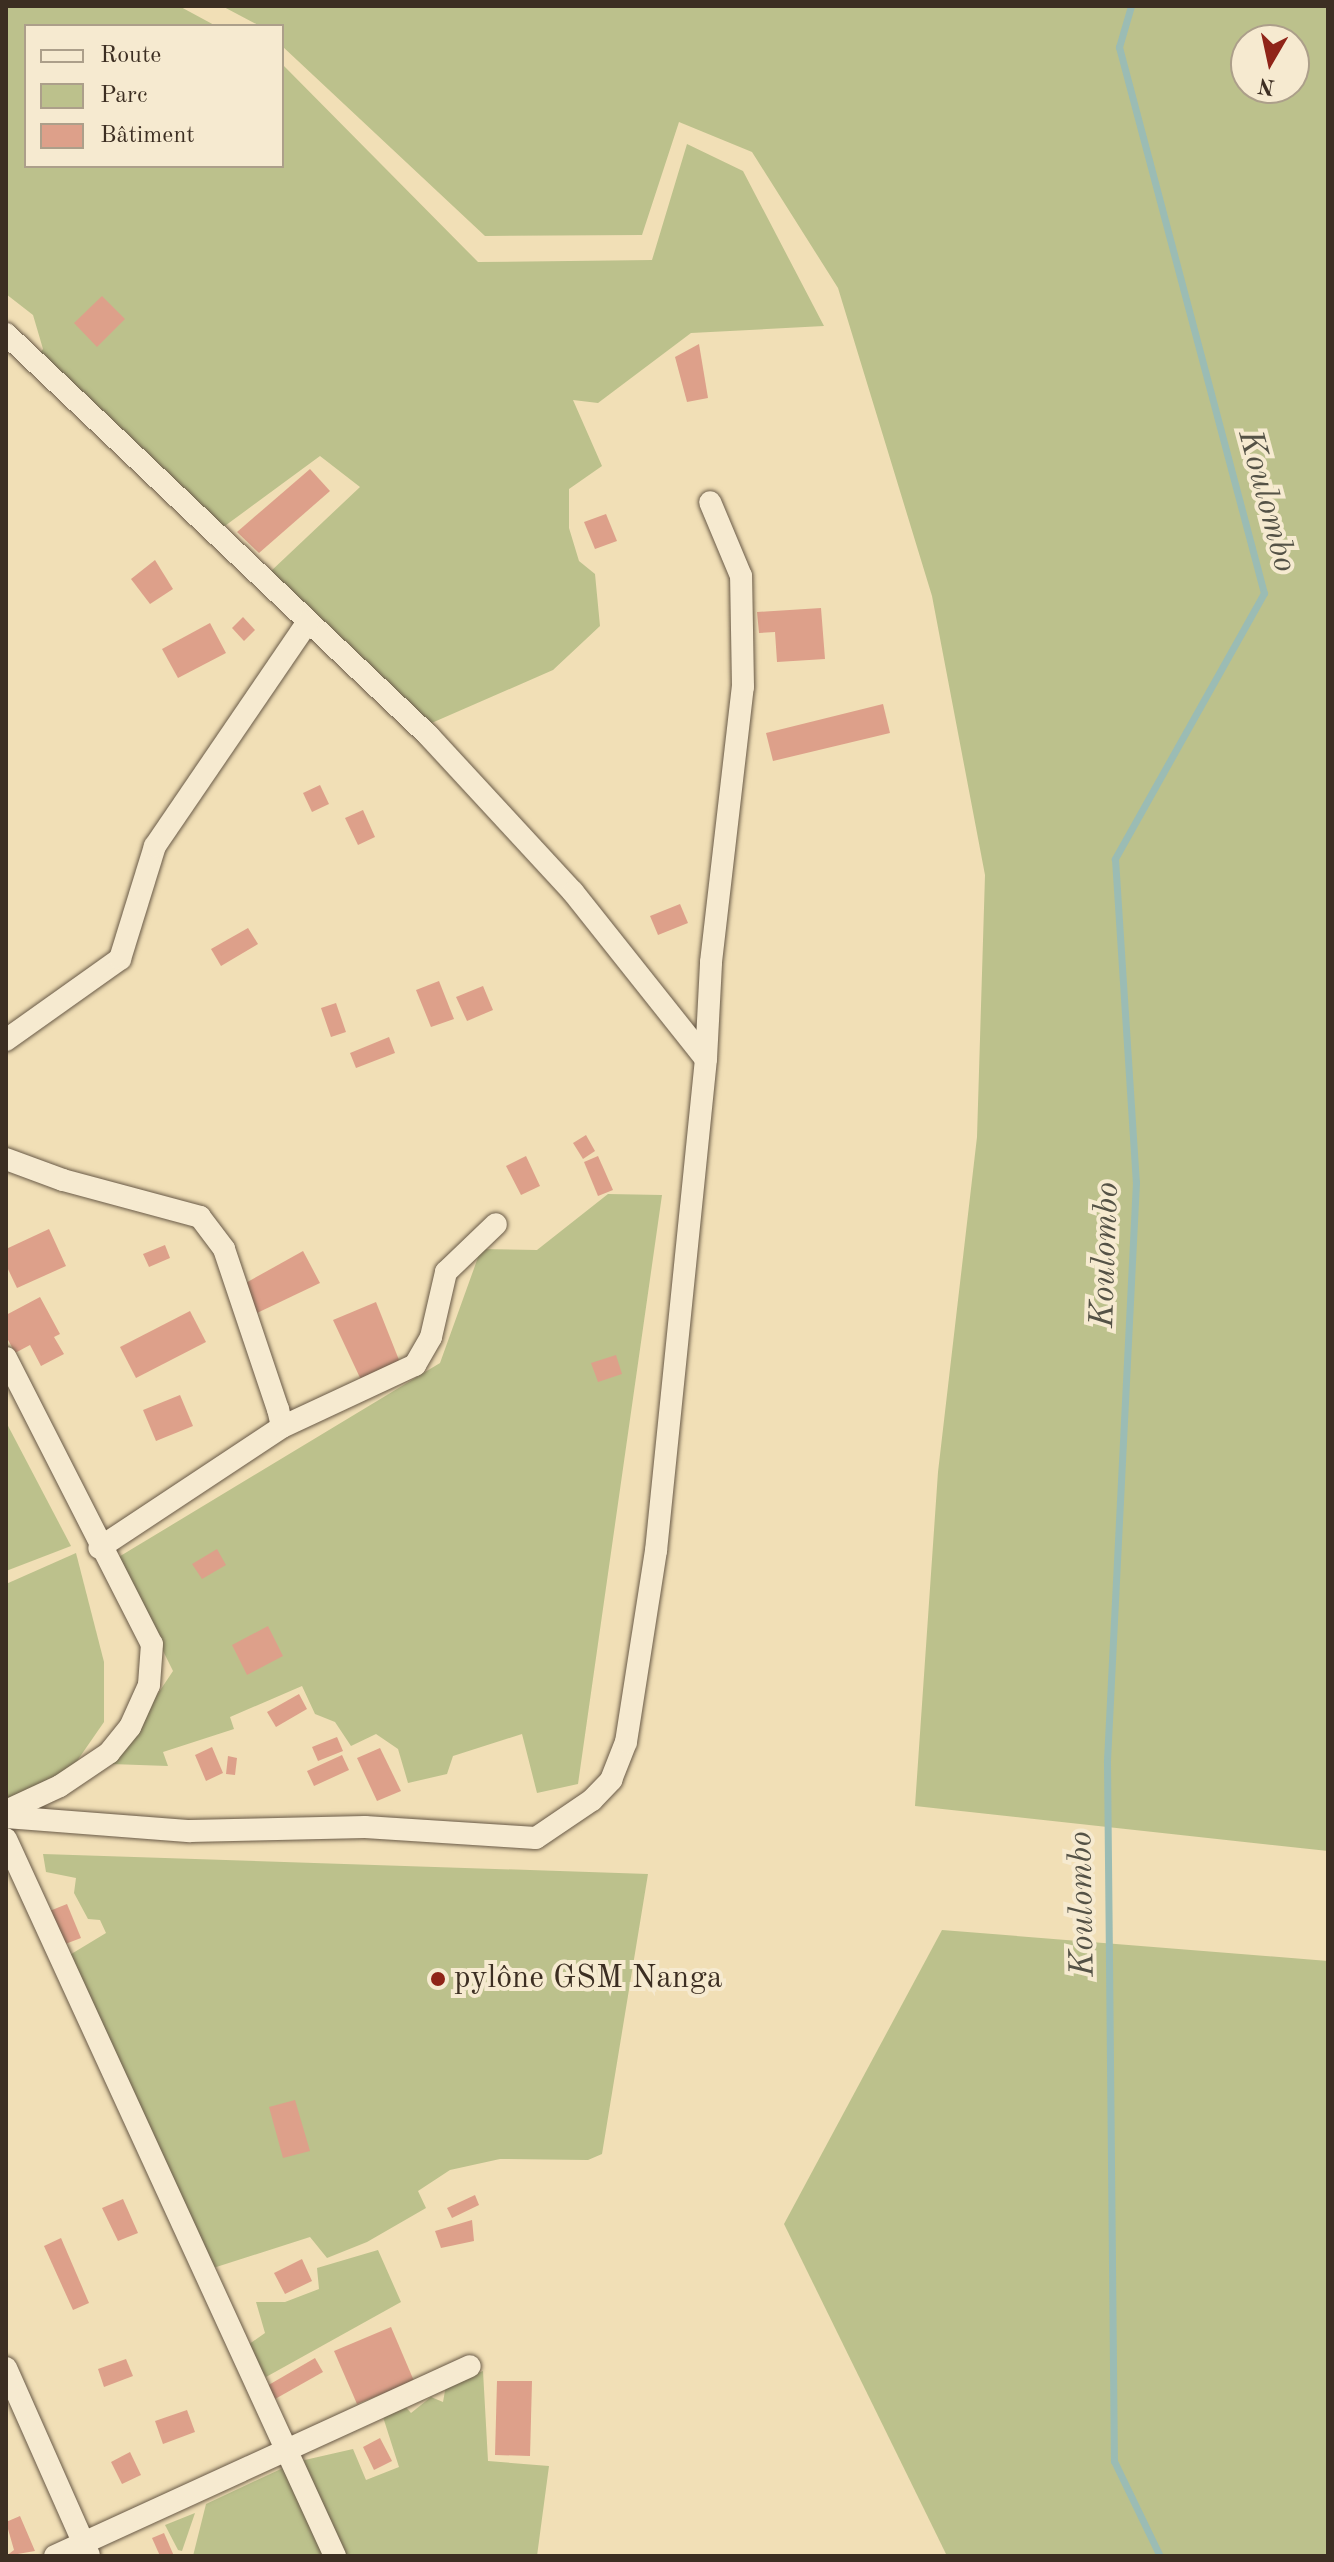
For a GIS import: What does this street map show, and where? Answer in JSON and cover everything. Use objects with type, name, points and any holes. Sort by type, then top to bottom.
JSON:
[{"type":"street","points":[[6,334],[462,770],[573,892],[706,1059]]},
{"type":"street","points":[[6,1814],[190,1831],[365,1827],[536,1838],[592,1800],[611,1780],[626,1742],[656,1551],[746,622],[741,576],[710,502]]},
{"type":"street","points":[[6,1040],[120,959],[155,846],[172,816],[308,622]]},
{"type":"street","points":[[6,1159],[63,1180],[184,1210],[210,1227],[224,1249],[282,1427]]},
{"type":"street","points":[[99,1548],[282,1427],[415,1365],[431,1337],[446,1272],[496,1224]]},
{"type":"street","points":[[6,1358],[99,1548],[152,1644],[149,1685],[130,1727],[109,1753],[60,1786],[6,1814]]},
{"type":"street","points":[[6,1839],[335,2556]]},
{"type":"street","points":[[55,2556],[87,2550],[286,2448],[470,2366]]},
{"type":"street","points":[[6,2368],[87,2550]]},
{"type":"green space","points":[[6,6],[179,6],[212,24],[24,24],[24,168],[284,168],[284,66],[478,262],[652,260],[687,144],[743,171],[824,326],[691,333],[598,403],[573,400],[602,466],[569,489],[569,528],[579,561],[595,574],[600,626],[553,670],[427,725],[270,572],[360,487],[320,456],[218,531],[37,357],[43,349],[33,315],[6,294]]},
{"type":"green space","points":[[222,6],[1328,6],[1328,1851],[915,1806],[938,1472],[977,1137],[985,875],[932,596],[838,288],[752,152],[679,122],[642,235],[485,236],[284,48],[284,24],[256,24]]},
{"type":"green space","points":[[608,1194],[662,1195],[578,1784],[537,1793],[522,1734],[453,1756],[447,1774],[408,1783],[398,1749],[376,1734],[351,1746],[335,1722],[315,1714],[302,1686],[230,1717],[234,1729],[163,1752],[168,1766],[111,1764],[173,1671],[117,1558],[440,1363],[481,1249],[537,1250]]},
{"type":"green space","points":[[6,1422],[71,1546],[6,1571]]},
{"type":"green space","points":[[76,1553],[104,1662],[104,1722],[68,1774],[6,1803],[6,1584]]},
{"type":"green space","points":[[43,1854],[648,1874],[602,2154],[588,2160],[500,2159],[450,2170],[418,2191],[426,2208],[367,2242],[327,2258],[310,2237],[207,2270],[68,1956],[106,1933],[100,1920],[88,1919],[74,1893],[76,1878],[46,1872]]},
{"type":"green space","points":[[942,1930],[1328,1961],[1328,2556],[947,2556],[784,2224]]},
{"type":"green space","points":[[378,2250],[401,2302],[266,2377],[245,2347],[265,2333],[256,2302],[285,2302],[319,2289],[317,2268]]},
{"type":"green space","points":[[483,2371],[488,2461],[549,2466],[537,2556],[340,2556],[296,2462],[353,2449],[366,2480],[399,2467],[383,2417],[404,2405],[411,2413],[431,2397],[443,2402],[446,2385]]},
{"type":"green space","points":[[283,2468],[324,2556],[193,2556],[206,2504]]},
{"type":"green space","points":[[195,2513],[182,2551],[178,2550],[165,2525]]},
{"type":"building","points":[[102,296],[125,319],[97,347],[74,323]]},
{"type":"building","points":[[699,344],[708,398],[687,402],[675,357]]},
{"type":"building","points":[[310,469],[330,491],[259,553],[237,532]]},
{"type":"building","points":[[606,514],[617,541],[595,549],[584,522]]},
{"type":"building","points":[[155,560],[173,589],[150,604],[131,579]]},
{"type":"building","points":[[821,608],[825,659],[777,662],[775,632],[759,633],[757,612]]},
{"type":"building","points":[[243,617],[255,630],[244,641],[232,628]]},
{"type":"building","points":[[210,623],[226,653],[178,678],[162,649]]},
{"type":"building","points":[[883,704],[890,733],[773,761],[766,733]]},
{"type":"building","points":[[320,785],[329,804],[312,812],[303,793]]},
{"type":"building","points":[[363,810],[375,837],[358,845],[345,818]]},
{"type":"building","points":[[680,904],[688,923],[658,935],[650,916]]},
{"type":"building","points":[[248,928],[258,944],[221,966],[211,949]]},
{"type":"building","points":[[439,981],[454,1019],[431,1027],[416,990]]},
{"type":"building","points":[[483,986],[493,1010],[467,1021],[456,997]]},
{"type":"building","points":[[336,1003],[346,1032],[331,1037],[321,1008]]},
{"type":"building","points":[[389,1037],[395,1053],[356,1068],[350,1053]]},
{"type":"building","points":[[586,1135],[595,1151],[583,1159],[573,1143]]},
{"type":"building","points":[[526,1156],[540,1186],[521,1195],[506,1166]]},
{"type":"building","points":[[598,1156],[613,1190],[598,1196],[584,1162]]},
{"type":"building","points":[[49,1229],[66,1266],[17,1288],[6,1265],[6,1249]]},
{"type":"building","points":[[165,1245],[170,1258],[149,1267],[143,1254]]},
{"type":"building","points":[[303,1251],[320,1283],[257,1313],[242,1285]]},
{"type":"building","points":[[40,1297],[60,1334],[54,1337],[64,1354],[41,1366],[30,1345],[15,1353],[6,1336],[6,1315]]},
{"type":"building","points":[[376,1302],[401,1365],[362,1382],[333,1320]]},
{"type":"building","points":[[190,1311],[206,1342],[136,1378],[120,1347]]},
{"type":"building","points":[[616,1355],[622,1374],[598,1382],[591,1363]]},
{"type":"building","points":[[180,1395],[193,1426],[156,1441],[143,1410]]},
{"type":"building","points":[[217,1549],[226,1565],[202,1579],[192,1564]]},
{"type":"building","points":[[268,1626],[283,1656],[247,1675],[232,1645]]},
{"type":"building","points":[[299,1694],[307,1709],[276,1727],[267,1712]]},
{"type":"building","points":[[337,1737],[343,1751],[318,1761],[312,1747]]},
{"type":"building","points":[[212,1747],[223,1773],[206,1781],[195,1755]]},
{"type":"building","points":[[380,1748],[401,1791],[377,1801],[357,1758]]},
{"type":"building","points":[[342,1755],[349,1770],[314,1786],[307,1771]]},
{"type":"building","points":[[228,1756],[237,1758],[235,1775],[226,1774]]},
{"type":"building","points":[[67,1904],[81,1938],[60,1946],[47,1912]]},
{"type":"building","points":[[295,2100],[310,2151],[283,2158],[269,2107]]},
{"type":"building","points":[[475,2195],[479,2205],[452,2218],[447,2208]]},
{"type":"building","points":[[123,2199],[138,2233],[118,2241],[102,2208]]},
{"type":"building","points":[[472,2220],[474,2241],[441,2248],[435,2231]]},
{"type":"building","points":[[61,2238],[89,2303],[73,2310],[44,2246]]},
{"type":"building","points":[[302,2259],[312,2281],[285,2294],[274,2273]]},
{"type":"building","points":[[391,2327],[414,2381],[357,2404],[334,2351]]},
{"type":"building","points":[[315,2358],[323,2372],[268,2403],[260,2390]]},
{"type":"building","points":[[126,2359],[133,2376],[104,2387],[98,2369]]},
{"type":"building","points":[[497,2381],[532,2381],[530,2456],[495,2455]]},
{"type":"building","points":[[187,2410],[195,2432],[163,2444],[155,2421]]},
{"type":"building","points":[[380,2438],[392,2461],[374,2470],[363,2447]]},
{"type":"building","points":[[130,2452],[141,2475],[122,2484],[111,2462]]},
{"type":"building","points":[[20,2516],[35,2551],[6,2556],[14,2550],[6,2522]]},
{"type":"building","points":[[164,2533],[174,2556],[160,2556],[152,2538]]},
{"type":"waterway","name":"Koulombo","points":[[1131,6],[1119,47],[1264,593],[1115,859],[1136,1182],[1107,1761],[1114,2461],[1160,2556]]},
{"type":"place","name":"pylône GSM Nanga","points":[[438,1979]]}]
